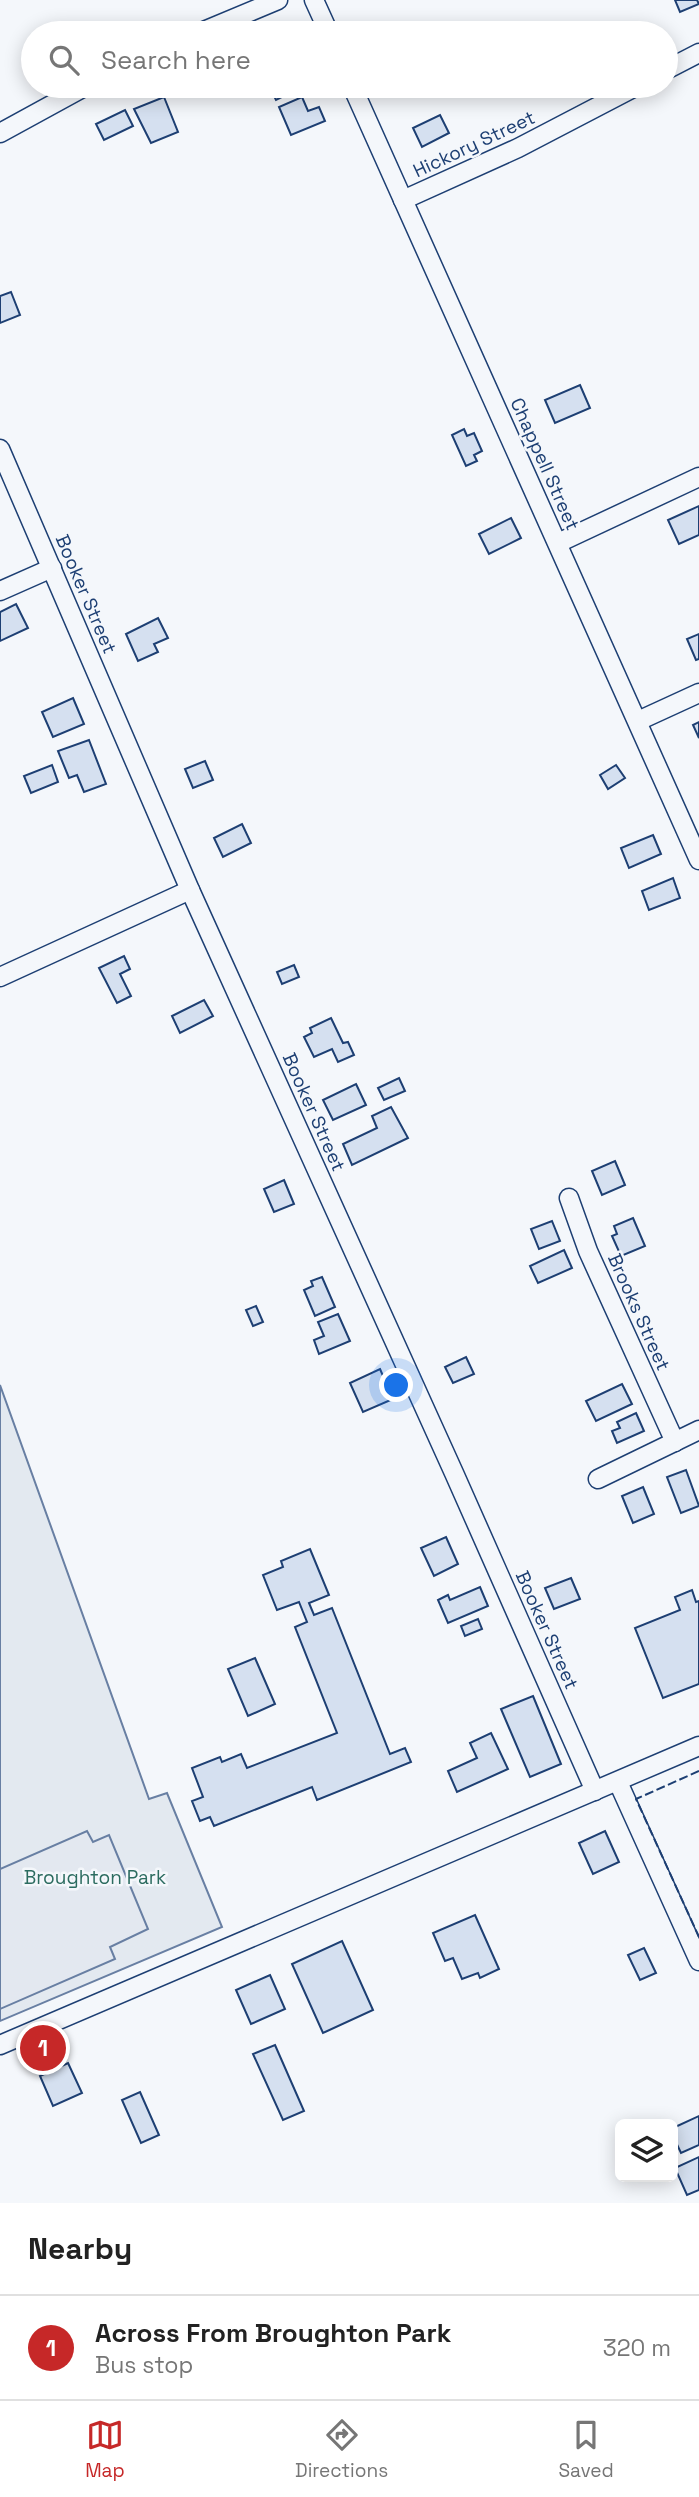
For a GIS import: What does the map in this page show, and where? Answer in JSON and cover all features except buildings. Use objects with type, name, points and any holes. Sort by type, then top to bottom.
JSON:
[{"type":"street","points":[[228,21],[278,0]]},
{"type":"street","points":[[314,0],[323,21]]},
{"type":"street","points":[[678,64],[699,53]]},
{"type":"street","points":[[0,133],[64,98]]},
{"type":"street","name":"Chappell Street","points":[[357,98],[699,860]]},
{"type":"street","name":"Hickory Street","points":[[403,200],[518,148],[614,98]]},
{"type":"street","name":"Booker Street","points":[[0,449],[190,890],[595,1791]]},
{"type":"street","points":[[558,543],[699,477]]},
{"type":"street","points":[[0,591],[52,568]]},
{"type":"street","points":[[638,721],[699,693]]},
{"type":"street","points":[[0,977],[190,890]]},
{"type":"street","name":"Brooks Street","points":[[569,1198],[588,1251],[675,1442]]},
{"type":"street","points":[[598,1479],[699,1430]]},
{"type":"street","points":[[0,2045],[699,1746]]},
{"type":"street","points":[[618,1782],[699,1961]]},
{"type":"green space","name":"Broughton Park","points":[[0,1385],[149,1799],[167,1793],[222,1927],[0,2021]]},
{"type":"shaded area","points":[[87,1831],[93,1842],[109,1835],[148,1929],[110,1947],[115,1959],[0,2009],[0,1869]]},
{"type":"fence","points":[[699,1771],[636,1799],[699,1937]]},
{"type":"place","name":"Across From Broughton Park","points":[[43,2048]]}]
